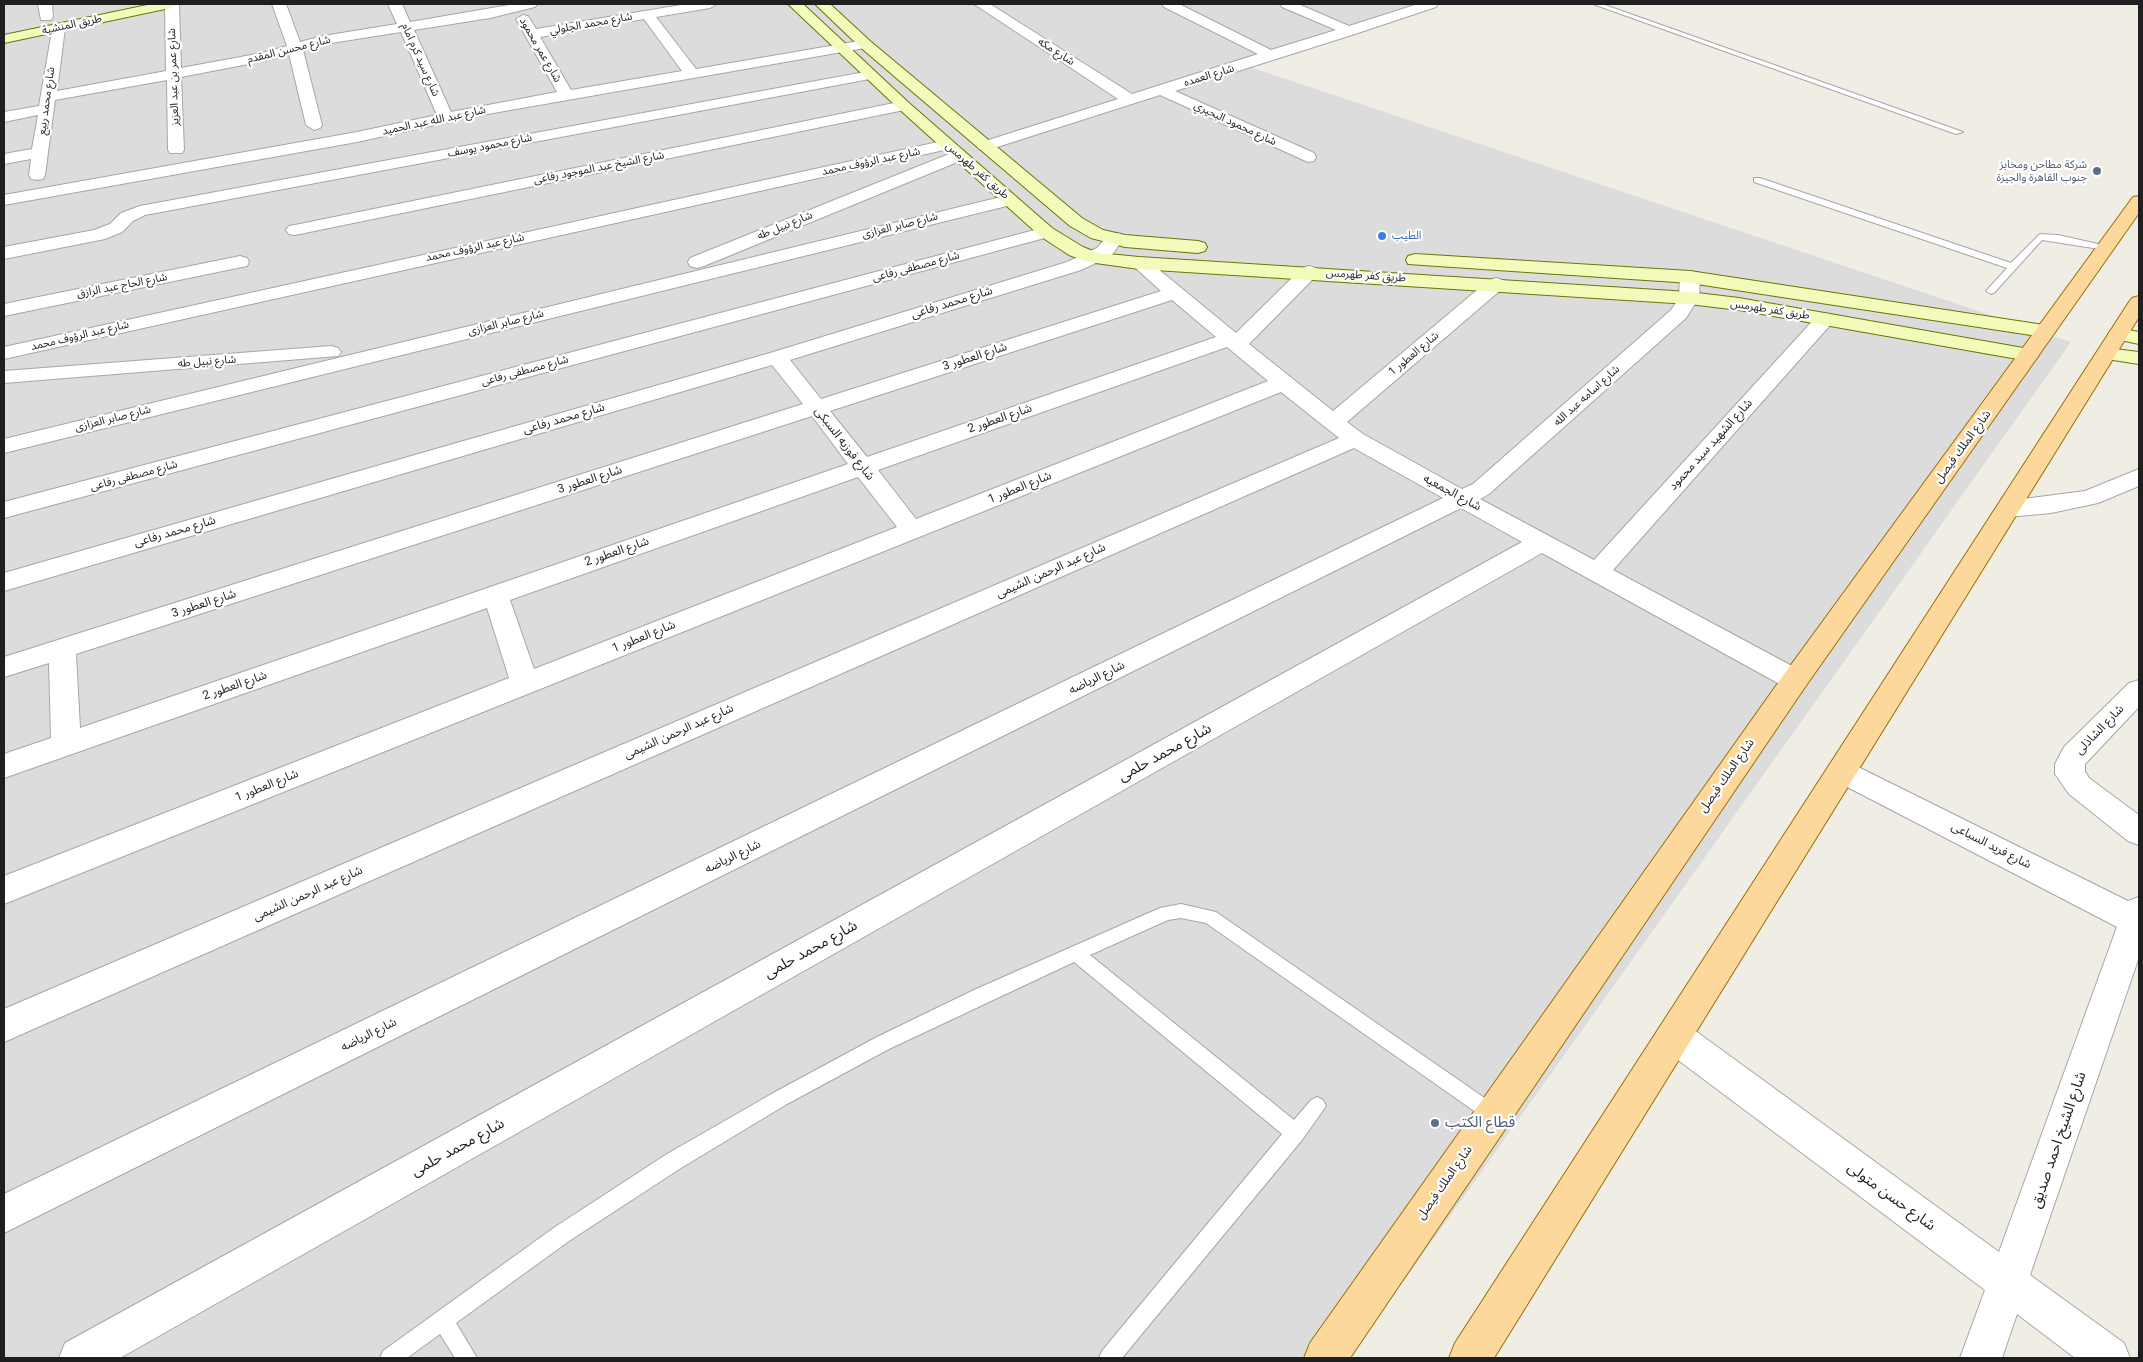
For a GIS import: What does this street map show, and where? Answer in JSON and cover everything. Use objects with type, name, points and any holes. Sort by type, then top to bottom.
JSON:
[{"type":"main road","name":"شارع الملك فيصل","points":[[1325,1358],[1795,680],[2139,201]]},
{"type":"main road","points":[[1470,1358],[2008,509],[2122,342],[2139,302]]},
{"type":"street","name":"طريق المنشية","points":[[4,26],[46,10],[113,4]]},
{"type":"street","name":"طريق المنشية","points":[[4,39],[171,4]]},
{"type":"street","name":"شارع عمر بن عبد العزيز","points":[[171,4],[175,74],[176,150]]},
{"type":"street","points":[[279,4],[295,48],[314,124]]},
{"type":"street","name":"شارع سيد كرم امام","points":[[395,4],[446,117]]},
{"type":"street","name":"شارع محسن المقدم","points":[[4,117],[47,103],[175,74],[264,57],[322,40],[530,4]]},
{"type":"street","name":"شارع محمد الجلولي","points":[[531,34],[651,10],[710,4]]},
{"type":"street","name":"طريق كفر طهرمس","points":[[795,4],[840,48],[1046,232],[1076,251],[1095,258],[1139,263],[1496,284],[1690,288],[1825,319],[2028,356]]},
{"type":"street","name":"طريق كفر طهرمس","points":[[822,4],[865,44],[1076,222],[1098,234],[1115,238],[1162,245],[1211,248]]},
{"type":"street","name":"شارع مكه","points":[[982,4],[1131,100]]},
{"type":"street","points":[[1169,4],[1272,56]]},
{"type":"street","points":[[1287,4],[1350,31]]},
{"type":"street","name":"شارع العمده","points":[[985,146],[1350,31],[1420,5]]},
{"type":"street","name":"شارع عمر محمود","points":[[513,6],[566,96]]},
{"type":"street","points":[[651,10],[692,74]]},
{"type":"street","name":"شارع محمد ربيع","points":[[37,175],[58,28]]},
{"type":"street","name":"شارع عبد الله عبد الحميد","points":[[4,200],[123,205],[350,138],[446,117],[865,44]]},
{"type":"street","name":"شارع محمود يوسف","points":[[123,205],[140,211],[870,75]]},
{"type":"street","name":"شارع محمود البحيري","points":[[1162,90],[1308,157]]},
{"type":"street","name":"شارع الشيخ عبد الموجود رفاعى","points":[[295,230],[904,106]]},
{"type":"street","name":"شارع نبيل طه","points":[[610,297],[953,150]]},
{"type":"street","name":"شارع عبد الرؤوف محمد","points":[[4,353],[953,150]]},
{"type":"street","points":[[4,159],[40,153]]},
{"type":"street","name":"شارع صابر العزازى","points":[[4,446],[1009,200]]},
{"type":"street","points":[[4,253],[99,235],[123,205]]},
{"type":"street","name":"شارع مصطفى رفاعى","points":[[4,510],[1046,232]]},
{"type":"street","name":"شارع محمد رفاعى","points":[[4,582],[777,357],[1095,258],[1111,246],[1115,238]]},
{"type":"street","name":"طريق كفر طهرمس","points":[[1396,259],[1690,288],[2044,331]]},
{"type":"street","name":"شارع الحاج عبد الرازق","points":[[4,310],[240,262]]},
{"type":"street","name":"شارع الجمعيه","points":[[1139,263],[1283,384],[1344,431],[1462,499],[1795,680]]},
{"type":"street","name":"شارع العطور 2","points":[[4,766],[862,467],[1234,342],[1309,272]]},
{"type":"street","name":"شارع العطور 1","points":[[1344,431],[1496,284]]},
{"type":"street","name":"شارع اسامه عبد الله","points":[[1462,499],[1494,479],[1679,314],[1690,288]]},
{"type":"street","name":"شارع العطور 3","points":[[4,667],[1175,293]]},
{"type":"street","name":"شارع الشهيد سيد محمود","points":[[1597,572],[1825,319]]},
{"type":"street","points":[[2122,342],[2139,358]]},
{"type":"street","name":"شارع نبيل طه","points":[[4,378],[411,346]]},
{"type":"street","name":"شارع فوزيه السبكى","points":[[777,357],[912,530]]},
{"type":"street","name":"شارع العطور 1","points":[[4,890],[1283,384]]},
{"type":"street","name":"شارع عبد الرحمن الشيمى","points":[[4,1026],[1344,431]]},
{"type":"street","points":[[2008,509],[2051,505],[2090,498],[2122,486],[2139,476]]},
{"type":"street","name":"شارع الرياضه","points":[[4,1214],[1462,499]]},
{"type":"street","name":"شارع محمد حلمى","points":[[80,1358],[1542,542]]},
{"type":"street","points":[[496,595],[525,684]]},
{"type":"street","points":[[62,649],[66,744]]},
{"type":"street","name":"شارع الشاذلى","points":[[2139,690],[2074,755],[2070,764],[2070,774],[2079,786],[2139,832]]},
{"type":"street","name":"شارع فريد السباعى","points":[[1842,771],[2138,918]]},
{"type":"street","name":"شارع الشيخ احمد صديق","points":[[1981,1358],[2138,918]]},
{"type":"street","name":"شارع حسن متولى","points":[[1674,1036],[2109,1358]]},
{"type":"lane","points":[[1596,4],[1960,132]]},
{"type":"lane","points":[[1757,180],[2013,267]]},
{"type":"lane","points":[[1991,291],[2041,237],[2106,247]]},
{"type":"lane","points":[[390,1358],[570,1228],[674,1161],[781,1098],[892,1039],[1075,953],[1166,913],[1181,911],[1210,917],[1493,1114]]},
{"type":"lane","points":[[1075,953],[1295,1133]]},
{"type":"lane","points":[[1109,1358],[1317,1106]]},
{"type":"lane","points":[[442,1319],[467,1358]]},
{"type":"shaded area","points":[[4,4],[1418,4],[1247,66],[2071,342],[1349,1358],[4,1358]]},
{"type":"place","name":"شركة مطاحن ومخابز جنوب القاهرة والجيزة","points":[[2097,171]]},
{"type":"place","name":"الطيب","points":[[1382,236]]},
{"type":"place","name":"قطاع الكتب","points":[[1435,1123]]}]
